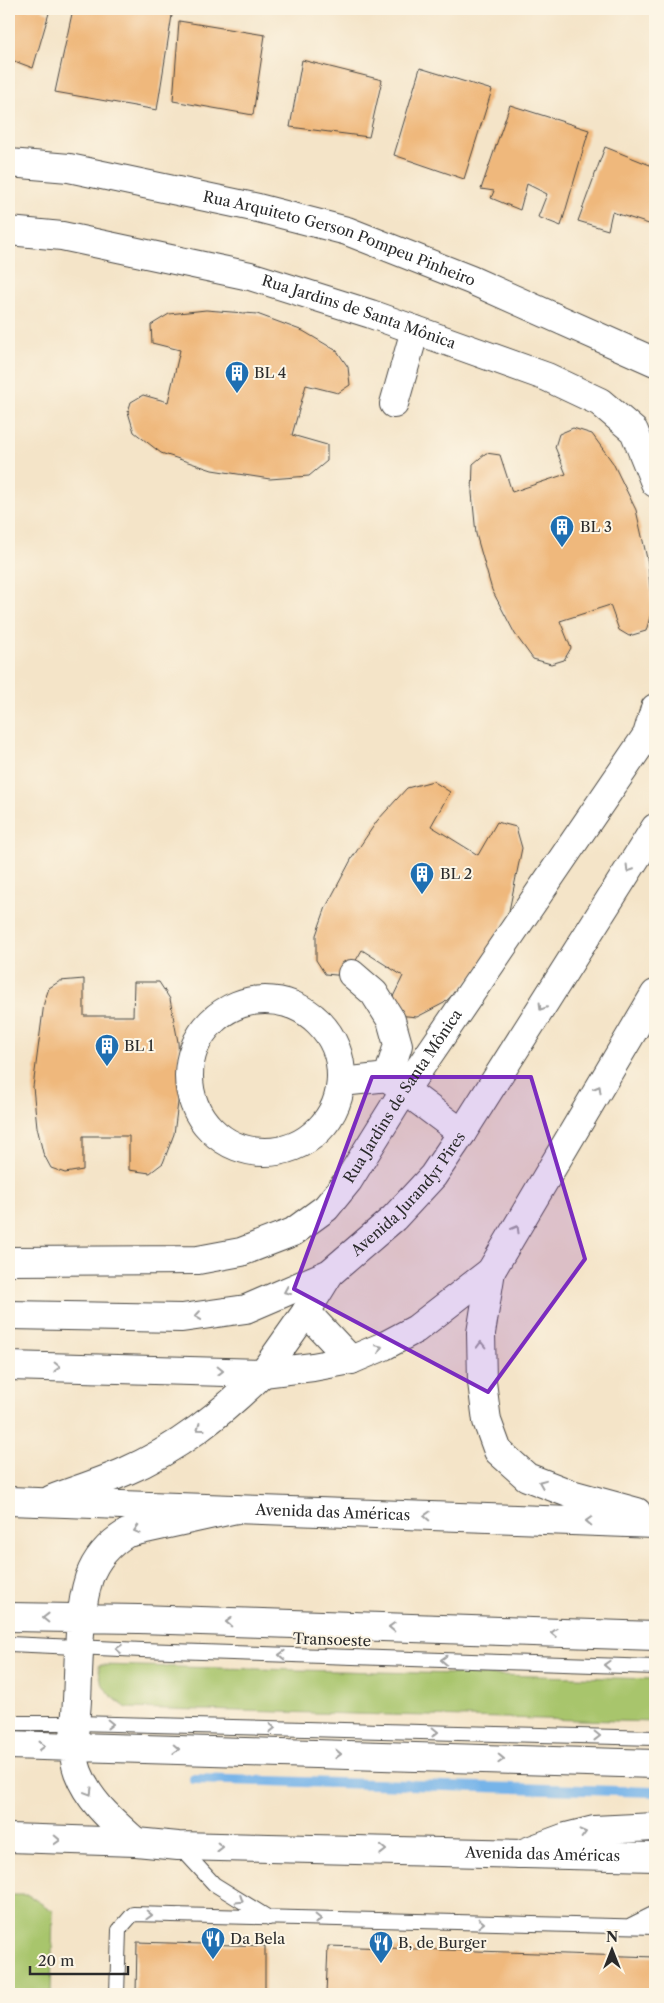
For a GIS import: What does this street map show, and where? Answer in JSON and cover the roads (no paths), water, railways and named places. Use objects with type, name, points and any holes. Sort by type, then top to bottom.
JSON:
[{"type":"main road","name":"Rua Arquiteto Gerson Pompeu Pinheiro","points":[[9,163],[69,168],[258,208],[347,231],[470,280],[655,362]]},
{"type":"main road","name":"Rua Jardins de Santa Mônica","points":[[9,231],[62,236],[250,276],[415,330],[547,377],[600,402],[634,431],[655,483]]},
{"type":"main road","points":[[394,404],[415,330]]},
{"type":"main road","name":"Rua Jardins de Santa Mônica","points":[[9,1261],[198,1260],[241,1252],[293,1232],[326,1208],[348,1181],[396,1084],[647,735],[655,708]]},
{"type":"main road","name":"Avenida Jurandyr Pires","points":[[9,1315],[182,1318],[246,1309],[330,1273],[394,1218],[433,1176],[655,828]]},
{"type":"main road","points":[[352,974],[374,993],[391,1020],[398,1045],[396,1084]]},
{"type":"main road","points":[[9,1366],[263,1373],[351,1360],[384,1346],[416,1329],[491,1271],[647,1017],[655,994]]},
{"type":"main road","points":[[258,999],[286,1001],[310,1013],[329,1032],[340,1056],[342,1082],[335,1108],[320,1130],[298,1145],[272,1152],[245,1150],[221,1138],[202,1120],[191,1096],[188,1069],[195,1043],[218,1016],[233,1006],[258,999]]},
{"type":"main road","points":[[342,1082],[396,1084],[462,1133]]},
{"type":"main road","points":[[491,1271],[481,1333],[482,1382],[487,1421],[498,1451],[527,1477],[571,1494],[655,1517]]},
{"type":"main road","points":[[40,1503],[124,1472],[163,1453],[202,1428],[232,1404],[263,1373],[306,1312],[330,1273]]},
{"type":"main road","points":[[306,1312],[351,1360]]},
{"type":"main road","name":"Avenida das Américas","points":[[9,1501],[655,1524]]},
{"type":"main road","points":[[136,1842],[103,1812],[89,1792],[78,1771],[76,1734],[82,1619],[89,1577],[99,1557],[113,1542],[127,1533],[236,1509]]},
{"type":"main road","points":[[9,1617],[655,1636]]},
{"type":"main road","points":[[9,1745],[76,1734],[655,1764]]},
{"type":"main road","points":[[520,1854],[566,1837],[594,1830],[655,1827]]},
{"type":"main road","name":"Avenida das Américas","points":[[9,1838],[136,1842],[178,1846],[655,1857]]},
{"type":"lane","name":"Transoeste","points":[[9,1644],[655,1667]]},
{"type":"lane","points":[[9,1723],[76,1734],[655,1738]]},
{"type":"lane","points":[[178,1846],[214,1884],[269,1918]]},
{"type":"lane","points":[[630,1926],[655,1913]]},
{"type":"lane","points":[[117,1994],[119,1930],[133,1914],[655,1927]]},
{"type":"waterway","points":[[194,1779],[655,1792]]},
{"type":"place","name":"BL 4","points":[[237,394]]},
{"type":"place","name":"BL 3","points":[[562,548]]},
{"type":"place","name":"BL 2","points":[[422,895]]},
{"type":"place","name":"BL 1","points":[[107,1067]]},
{"type":"place","name":"Da Bela","points":[[213,1960]]},
{"type":"place","name":"B, de Burger","points":[[381,1964]]}]
